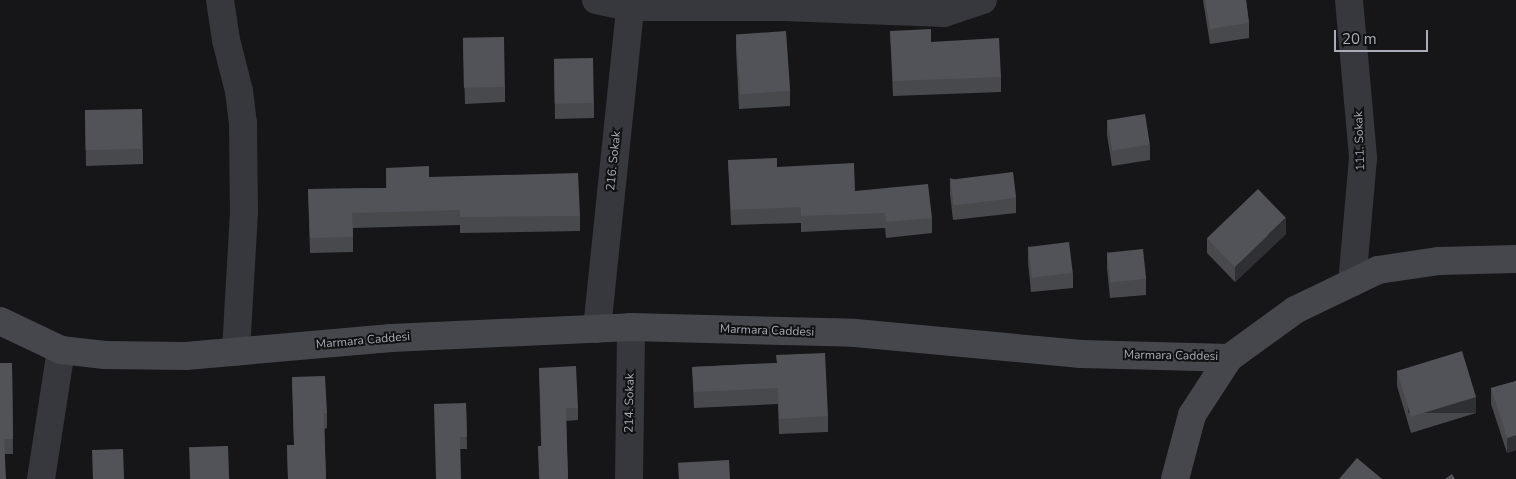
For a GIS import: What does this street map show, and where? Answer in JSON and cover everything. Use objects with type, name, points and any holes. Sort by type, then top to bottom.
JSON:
[{"type":"street","points":[[220,0],[226,40],[240,91],[243,122],[244,212],[236,352]]},
{"type":"street","points":[[596,0],[636,4],[944,13],[984,0]]},
{"type":"street","name":"111. Sokak","points":[[1349,0],[1363,158],[1352,282]]},
{"type":"street","name":"216. Sokak","points":[[597,329],[636,4]]},
{"type":"street","name":"Marmara Caddesi","points":[[0,321],[61,350],[114,355],[186,356],[391,338],[631,327],[854,333],[1081,354],[1229,358],[1295,310],[1378,270],[1439,261],[1516,259]]},
{"type":"street","name":"214. Sokak","points":[[629,479],[631,327]]},
{"type":"street","points":[[41,479],[61,350]]},
{"type":"street","points":[[1175,479],[1192,415],[1229,358]]},
{"type":"building","points":[[1205,0],[1246,0],[1249,23],[1210,29]]},
{"type":"building","points":[[931,29],[931,42],[999,38],[1001,77],[893,81],[890,31]]},
{"type":"building","points":[[786,31],[790,91],[740,94],[736,34]]},
{"type":"building","points":[[504,37],[505,87],[464,88],[463,38]]},
{"type":"building","points":[[593,58],[594,103],[555,104],[554,59]]},
{"type":"building","points":[[142,109],[143,149],[86,150],[85,110]]},
{"type":"building","points":[[1145,114],[1150,145],[1112,151],[1107,120]]},
{"type":"building","points":[[777,158],[777,167],[854,163],[855,191],[928,184],[932,218],[886,222],[885,213],[801,216],[801,207],[731,210],[728,160]]},
{"type":"building","points":[[429,166],[429,177],[578,173],[580,216],[460,217],[460,210],[352,213],[353,237],[310,238],[308,189],[387,188],[386,168]]},
{"type":"building","points":[[1013,172],[1016,198],[954,205],[950,180]]},
{"type":"building","points":[[1258,189],[1286,218],[1235,267],[1207,238]]},
{"type":"building","points":[[1069,242],[1073,273],[1032,278],[1028,247]]},
{"type":"building","points":[[1143,249],[1146,279],[1110,283],[1107,253]]},
{"type":"building","points":[[1462,351],[1476,397],[1411,417],[1397,371]]},
{"type":"building","points":[[825,353],[828,416],[779,419],[778,388],[694,392],[692,367],[777,363],[776,355]]},
{"type":"building","points":[[0,363],[12,363],[13,439],[4,439],[6,479],[0,479]]},
{"type":"building","points":[[576,366],[578,408],[566,408],[568,479],[540,479],[538,446],[542,446],[539,368]]},
{"type":"building","points":[[325,376],[327,413],[324,413],[326,479],[288,479],[287,445],[294,445],[292,377]]},
{"type":"building","points":[[1516,381],[1516,435],[1507,438],[1491,388]]},
{"type":"building","points":[[466,403],[467,437],[460,437],[461,479],[436,479],[434,404]]},
{"type":"building","points":[[228,446],[229,479],[190,479],[189,447]]},
{"type":"building","points":[[123,449],[124,479],[93,479],[92,450]]},
{"type":"building","points":[[1357,458],[1382,479],[1339,479]]},
{"type":"building","points":[[729,460],[730,479],[679,479],[678,463]]},
{"type":"building","points":[[1452,474],[1455,479],[1445,479]]}]
